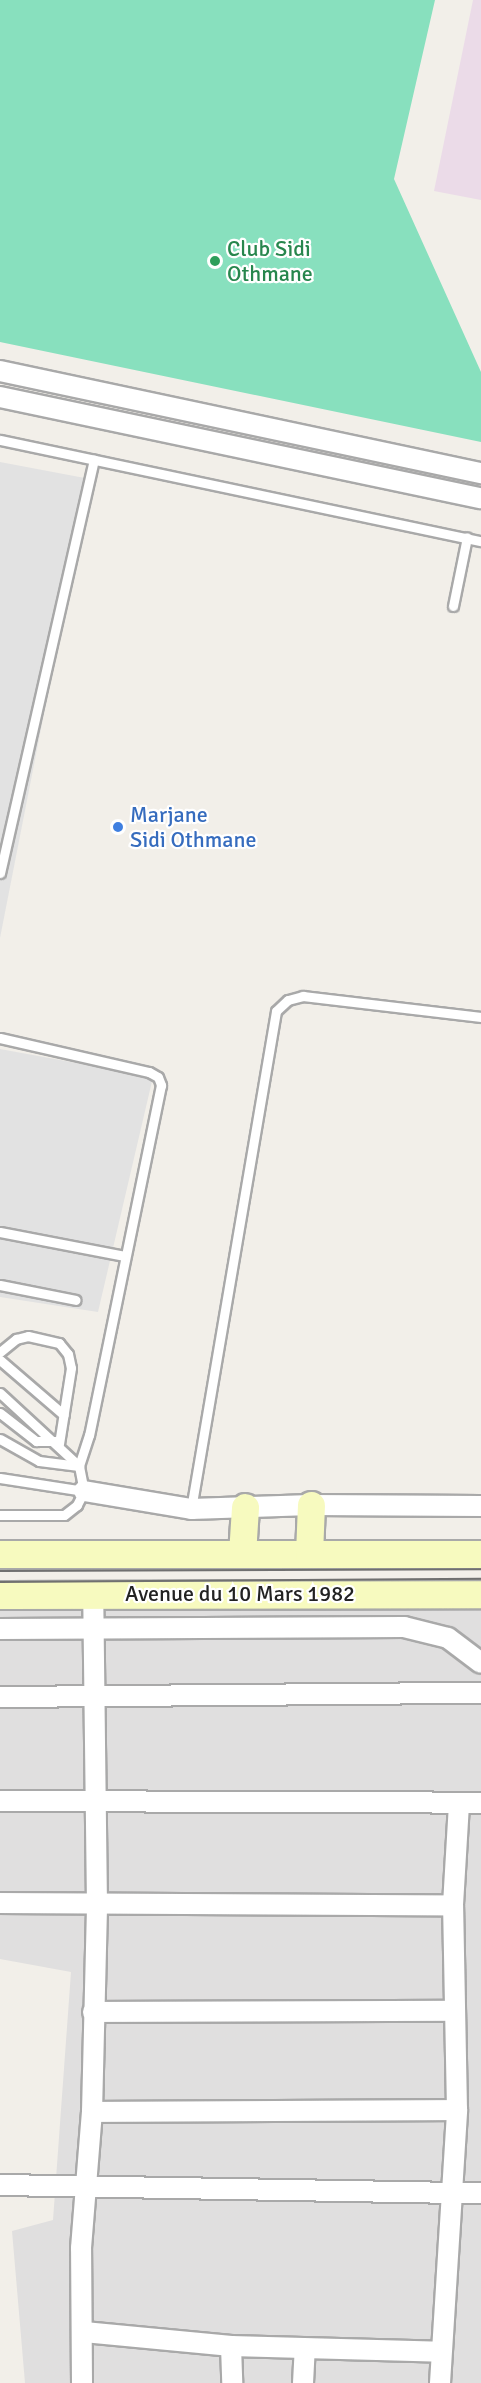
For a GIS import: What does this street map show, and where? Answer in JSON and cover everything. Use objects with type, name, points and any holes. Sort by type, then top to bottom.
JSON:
[{"type":"main road","points":[[309,1554],[311,1505]]},
{"type":"main road","points":[[242,1554],[245,1507]]},
{"type":"main road","name":"Avenue du 10 Mars 1982","points":[[0,1554],[481,1554]]},
{"type":"main road","name":"Avenue du 10 Mars 1982","points":[[0,1594],[481,1594]]},
{"type":"street","points":[[0,371],[481,473]]},
{"type":"street","points":[[0,397],[481,498]]},
{"type":"street","points":[[84,1491],[191,1509],[311,1505],[481,1506]]},
{"type":"street","points":[[82,2383],[84,2332],[81,2248],[93,2112],[93,2012],[97,1906],[92,1695],[93,1594]]},
{"type":"street","points":[[0,1629],[404,1627],[448,1638],[481,1663]]},
{"type":"street","points":[[0,1697],[481,1693]]},
{"type":"street","points":[[0,1801],[481,1803]]},
{"type":"street","points":[[440,2383],[457,2110],[453,1905],[459,1803]]},
{"type":"street","points":[[0,1903],[97,1906],[453,1905]]},
{"type":"street","points":[[93,2012],[455,2011]]},
{"type":"street","points":[[93,2112],[457,2110]]},
{"type":"street","points":[[0,2185],[450,2195],[481,2193]]},
{"type":"street","points":[[84,2332],[231,2346],[441,2352]]},
{"type":"street","points":[[231,2346],[232,2383]]},
{"type":"street","points":[[303,2383],[305,2349]]},
{"type":"lane","points":[[0,440],[481,541]]},
{"type":"lane","points":[[0,873],[94,460]]},
{"type":"lane","points":[[453,606],[467,537]]},
{"type":"lane","points":[[191,1509],[276,1011],[288,1000],[303,996],[481,1017]]},
{"type":"lane","points":[[0,1038],[158,1077],[161,1085],[89,1435],[79,1466],[84,1491],[77,1504],[64,1515],[0,1515]]},
{"type":"lane","points":[[0,1232],[125,1256]]},
{"type":"lane","points":[[0,1285],[76,1300]]},
{"type":"lane","points":[[0,1352],[16,1339],[27,1336],[58,1343],[64,1348],[71,1368],[57,1443]]},
{"type":"lane","points":[[0,1360],[64,1415]]},
{"type":"lane","points":[[0,1393],[57,1443],[79,1466]]},
{"type":"lane","points":[[0,1413],[36,1441],[57,1443]]},
{"type":"lane","points":[[0,1439],[39,1461],[79,1466]]},
{"type":"lane","points":[[0,1478],[84,1491]]},
{"type":"shaded area","points":[[473,0],[481,0],[481,200],[434,191]]},
{"type":"shaded area","points":[[0,462],[90,479],[0,938]]},
{"type":"shaded area","points":[[0,1049],[153,1077],[98,1312],[0,1297]]},
{"type":"shaded area","points":[[481,1587],[481,2383],[25,2383],[12,2231],[53,2220],[71,1972],[0,1959],[0,1606]]},
{"type":"green space","name":"Club Sidi Othmane","points":[[0,0],[435,0],[394,179],[481,372],[481,442],[0,342]]},
{"type":"tram line","points":[[0,1571],[481,1569]]},
{"type":"tram line","points":[[0,1582],[481,1579]]},
{"type":"place","name":"Club Sidi Othmane","points":[[215,261]]},
{"type":"place","name":"Marjane Sidi Othmane","points":[[118,827]]}]
